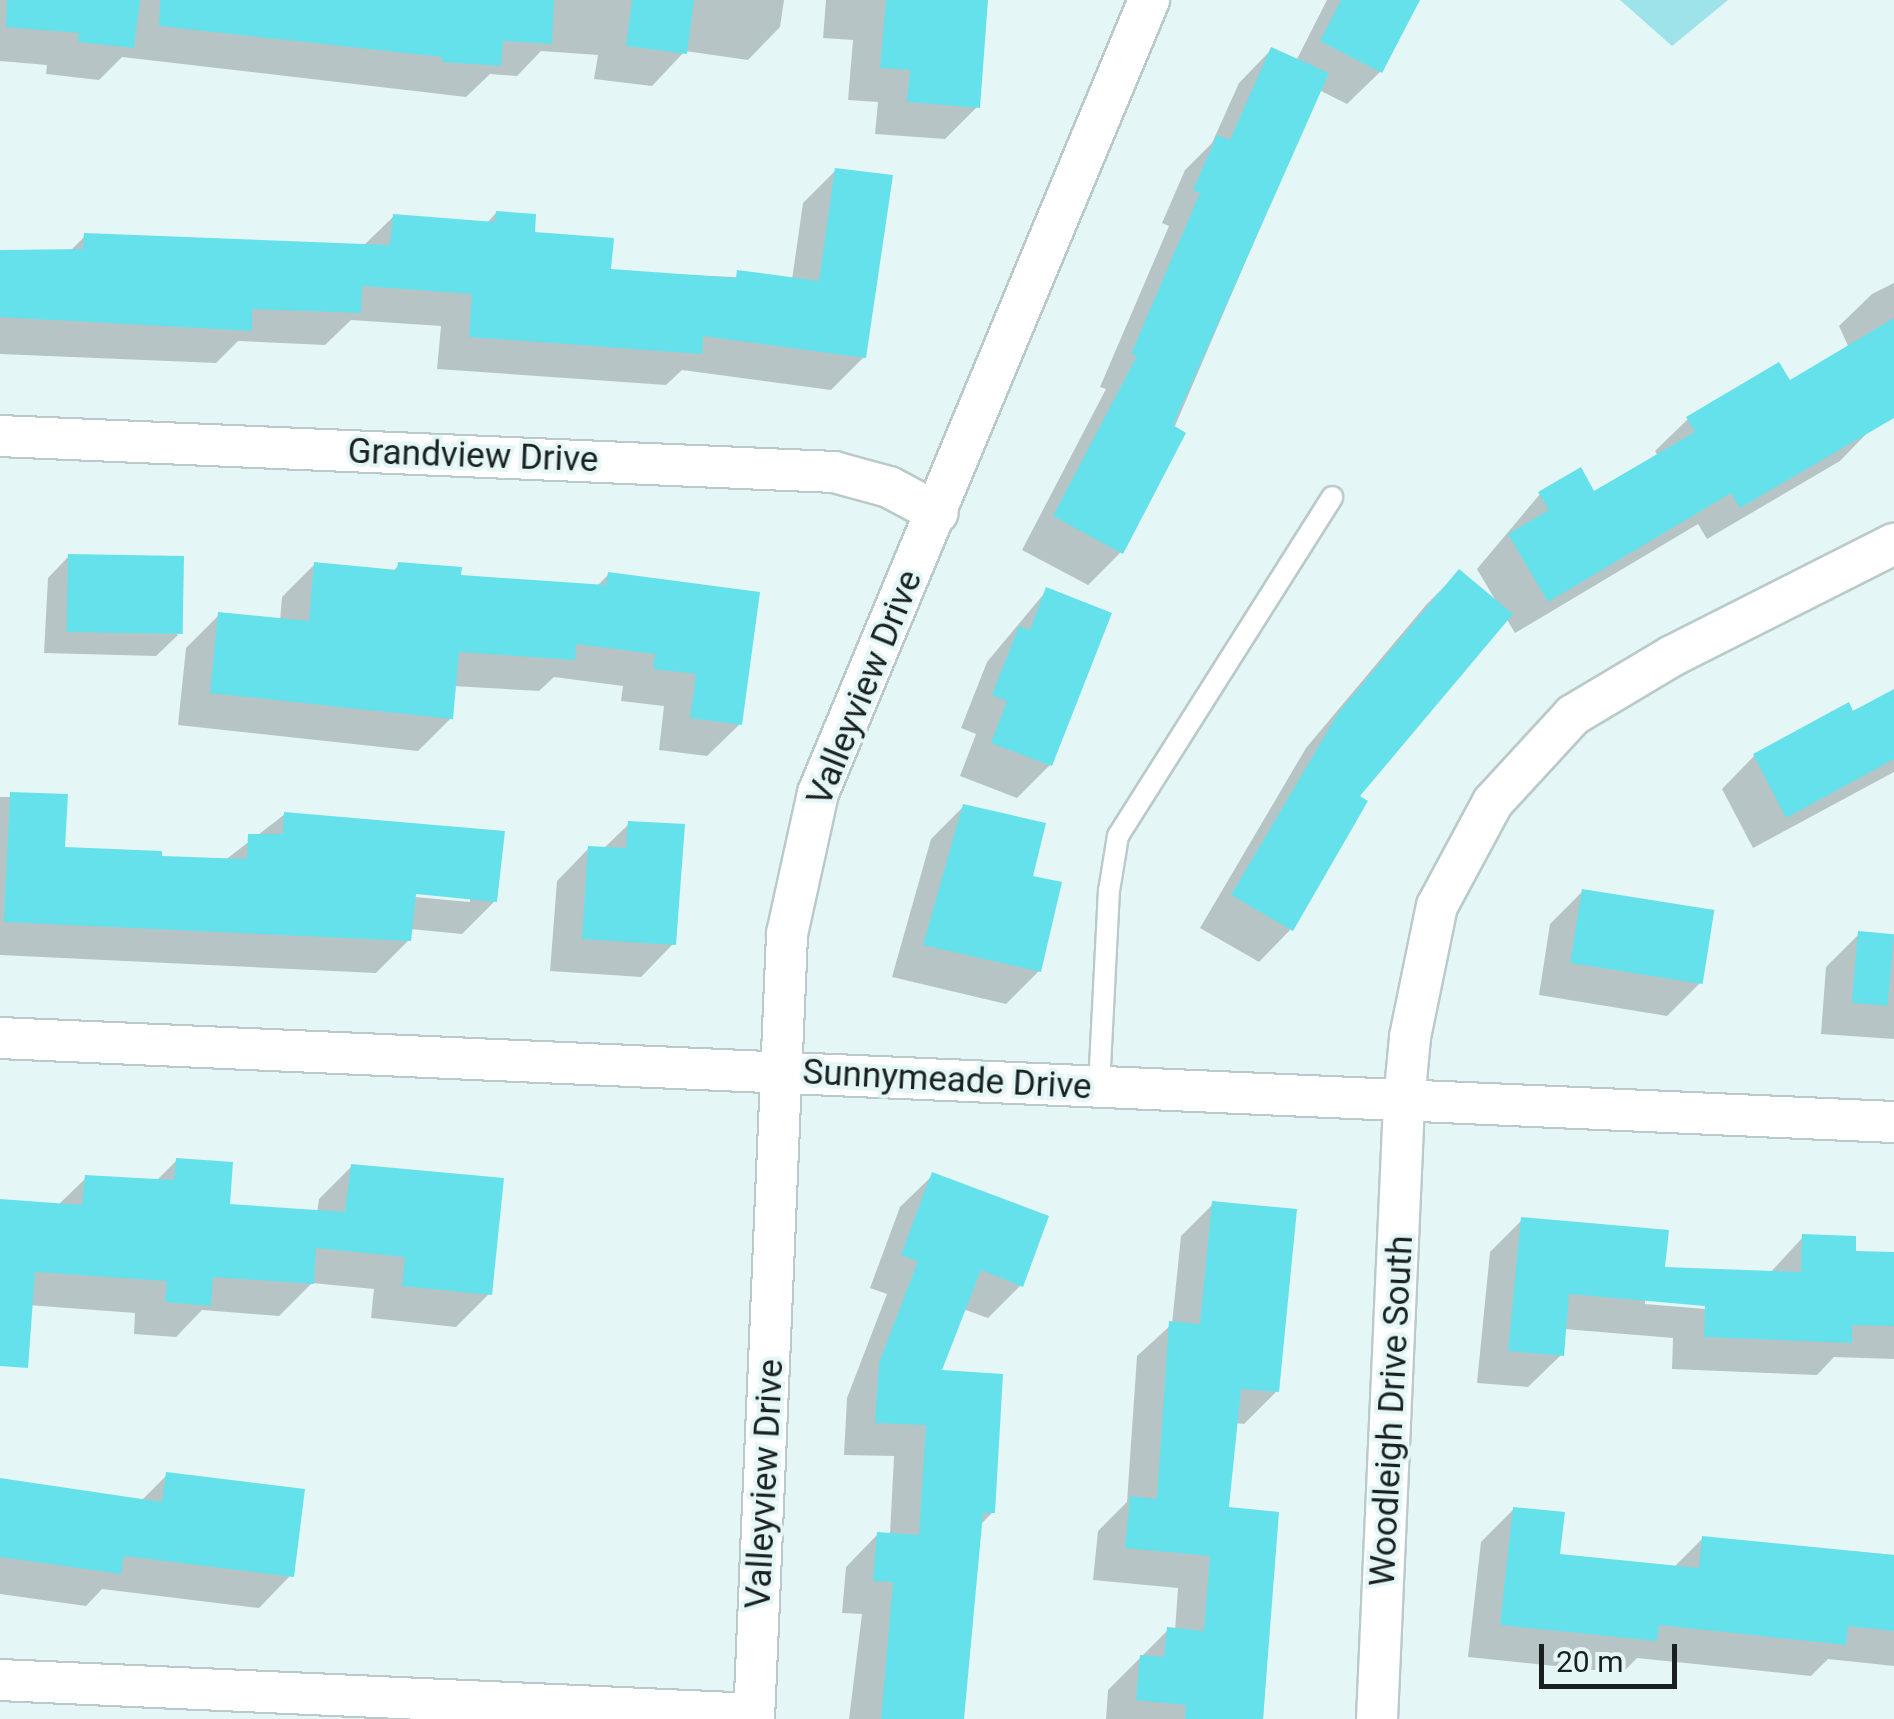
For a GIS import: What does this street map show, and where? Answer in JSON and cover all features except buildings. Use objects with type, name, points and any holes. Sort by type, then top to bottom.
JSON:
[{"type":"street","name":"Valleyview Drive","points":[[754,1716],[787,934],[818,793],[1150,0]]},
{"type":"street","name":"Grandview Drive","points":[[0,436],[834,472],[889,487],[938,513]]},
{"type":"street","name":"Woodleigh Drive South","points":[[1377,1719],[1404,1102],[1437,906],[1493,802],[1573,715],[1672,656],[1894,544]]},
{"type":"street","name":"Sunnymeade Drive","points":[[0,1038],[1894,1122]]},
{"type":"street","points":[[0,1680],[754,1716]]},
{"type":"lane","points":[[1099,1088],[1109,890],[1118,836],[1332,497]]},
{"type":"shaded area","points":[[1620,0],[1728,0],[1672,46]]}]
